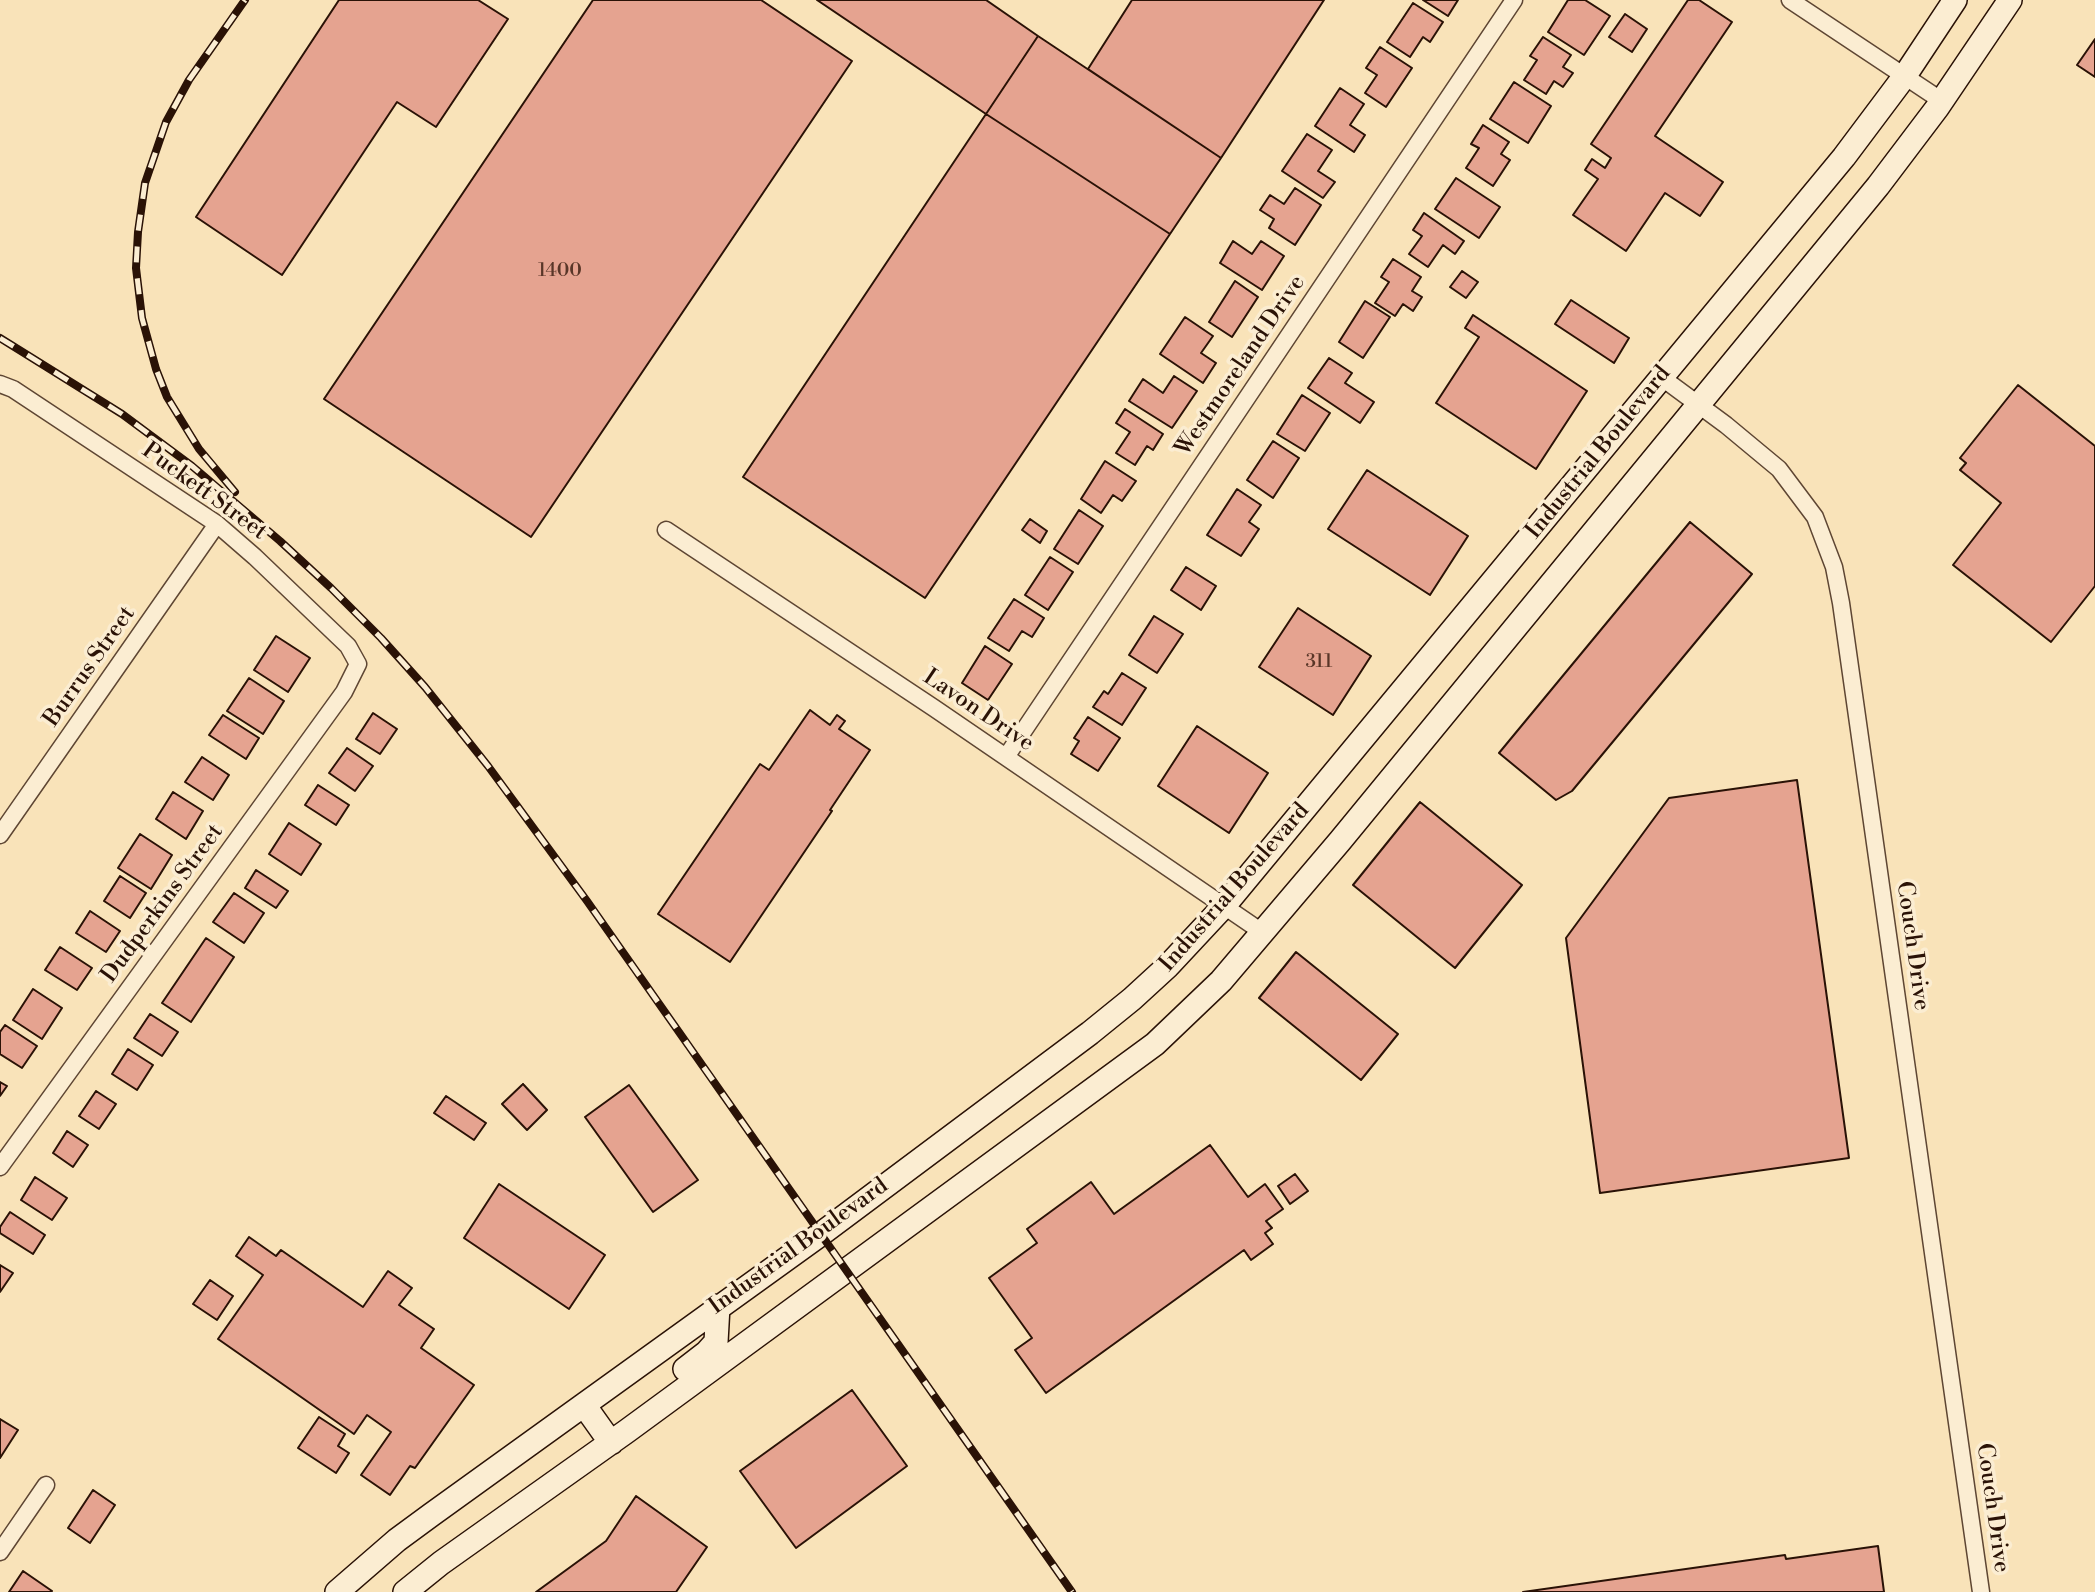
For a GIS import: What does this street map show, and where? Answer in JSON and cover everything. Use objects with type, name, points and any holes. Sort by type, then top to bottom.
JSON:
[{"type":"main road","name":"Industrial Boulevard","points":[[337,1592],[397,1540],[821,1234],[1090,1033],[1168,966],[1224,906],[1844,157],[1904,77],[1955,0]]},
{"type":"main road","name":"Industrial Boulevard","points":[[405,1592],[441,1563],[619,1437],[1155,1044],[1221,981],[1878,186],[1942,102],[2010,0]]},
{"type":"main road","points":[[584,1405],[619,1437],[644,1400],[712,1347],[718,1334],[718,1306]]},
{"type":"street","name":"Westmoreland Drive","points":[[1006,757],[1514,0]]},
{"type":"street","points":[[1790,0],[1942,102]]},
{"type":"street","name":"Couch Drive","points":[[1661,377],[1745,439],[1779,469],[1815,517],[1828,547],[1836,576],[1842,603],[1981,1592]]},
{"type":"street","name":"Puckett Street","points":[[0,384],[13,389],[217,524],[348,646],[358,664]]},
{"type":"street","name":"Burrus Street","points":[[0,835],[217,524]]},
{"type":"street","name":"Lavon Drive","points":[[667,530],[1262,932]]},
{"type":"street","name":"Dudperkins Street","points":[[0,1167],[344,692],[358,664]]},
{"type":"street","points":[[0,1552],[46,1485]]},
{"type":"building","points":[[339,0],[478,0],[508,19],[436,127],[397,102],[282,275],[196,217]]},
{"type":"building","points":[[593,0],[761,0],[852,61],[531,537],[324,399]]},
{"type":"building","points":[[817,0],[986,0],[1038,36],[986,114]]},
{"type":"building","points":[[1132,0],[1324,0],[1221,158],[1088,69]]},
{"type":"building","points":[[1423,0],[1458,0],[1448,16]]},
{"type":"building","points":[[1568,0],[1585,0],[1610,16],[1584,55],[1548,32]]},
{"type":"building","points":[[1688,0],[1699,0],[1732,22],[1655,136],[1723,182],[1700,216],[1665,193],[1626,251],[1573,215],[1598,179],[1585,170],[1592,159],[1605,168],[1611,158],[1591,144]]},
{"type":"building","points":[[1413,3],[1443,22],[1430,42],[1423,37],[1410,57],[1387,42]]},
{"type":"building","points":[[1625,14],[1647,29],[1632,52],[1609,37]]},
{"type":"building","points":[[1038,36],[1221,158],[1170,234],[986,114]]},
{"type":"building","points":[[1543,37],[1571,55],[1563,67],[1573,73],[1563,87],[1554,81],[1546,94],[1524,80],[1537,60],[1530,56]]},
{"type":"building","points":[[2095,39],[2095,77],[2077,65]]},
{"type":"building","points":[[1380,47],[1412,68],[1386,107],[1365,93],[1377,75],[1366,68]]},
{"type":"building","points":[[1514,82],[1551,106],[1528,143],[1490,119]]},
{"type":"building","points":[[1340,88],[1364,104],[1350,125],[1365,135],[1354,152],[1315,126]]},
{"type":"building","points":[[986,114],[1170,234],[925,598],[743,477]]},
{"type":"building","points":[[1483,125],[1509,142],[1501,154],[1510,160],[1493,186],[1466,168],[1479,148],[1471,144]]},
{"type":"building","points":[[1307,134],[1332,150],[1318,171],[1335,182],[1323,198],[1282,171]]},
{"type":"building","points":[[1456,178],[1500,207],[1479,238],[1435,209]]},
{"type":"building","points":[[1295,188],[1321,205],[1295,245],[1269,228],[1274,219],[1260,210],[1270,195],[1284,204]]},
{"type":"building","points":[[1424,213],[1464,241],[1455,254],[1443,245],[1428,267],[1409,254],[1422,236],[1413,230]]},
{"type":"building","points":[[1233,241],[1252,254],[1261,241],[1284,256],[1262,290],[1220,263]]},
{"type":"building","points":[[1393,259],[1421,277],[1412,291],[1422,297],[1413,311],[1403,304],[1395,316],[1375,303],[1389,282],[1381,277]]},
{"type":"building","points":[[1462,271],[1478,282],[1466,298],[1450,287]]},
{"type":"building","points":[[1235,281],[1258,297],[1232,337],[1209,322]]},
{"type":"building","points":[[1571,300],[1629,338],[1614,363],[1555,324]]},
{"type":"building","points":[[1365,301],[1390,317],[1363,358],[1339,342]]},
{"type":"building","points":[[1473,315],[1587,391],[1536,469],[1436,403],[1479,337],[1465,328]]},
{"type":"building","points":[[1185,317],[1213,336],[1201,353],[1216,363],[1203,383],[1160,354]]},
{"type":"building","points":[[1329,358],[1352,373],[1345,383],[1374,402],[1360,423],[1308,388]]},
{"type":"building","points":[[1174,376],[1197,391],[1172,428],[1129,401],[1143,379],[1163,393]]},
{"type":"building","points":[[2018,385],[2095,446],[2095,586],[2051,642],[1953,565],[2001,503],[1960,470],[1966,463],[1960,458]]},
{"type":"building","points":[[1302,395],[1330,413],[1305,451],[1277,434]]},
{"type":"building","points":[[1125,409],[1163,434],[1153,450],[1147,446],[1135,465],[1116,453],[1130,432],[1116,423]]},
{"type":"building","points":[[1273,441],[1299,458],[1273,498],[1247,480]]},
{"type":"building","points":[[1105,461],[1136,481],[1122,501],[1113,495],[1101,513],[1081,499]]},
{"type":"building","points":[[1367,470],[1468,536],[1430,595],[1328,529]]},
{"type":"building","points":[[1237,489],[1261,505],[1249,522],[1259,529],[1241,556],[1207,535]]},
{"type":"building","points":[[1079,510],[1103,526],[1078,564],[1054,549]]},
{"type":"building","points":[[1030,519],[1047,531],[1040,543],[1022,530]]},
{"type":"building","points":[[1690,522],[1752,574],[1572,791],[1556,800],[1499,753]]},
{"type":"building","points":[[1050,557],[1073,572],[1048,610],[1025,595]]},
{"type":"building","points":[[1186,567],[1216,586],[1201,610],[1171,590]]},
{"type":"building","points":[[1014,599],[1044,618],[1032,637],[1022,631],[1009,651],[988,638]]},
{"type":"building","points":[[1298,608],[1371,656],[1333,715],[1259,667]]},
{"type":"building","points":[[1154,616],[1183,634],[1157,673],[1129,655]]},
{"type":"building","points":[[276,636],[310,658],[288,692],[254,670]]},
{"type":"building","points":[[985,646],[1012,664],[988,700],[962,683]]},
{"type":"building","points":[[1122,673],[1146,688],[1122,725],[1093,707],[1104,691],[1108,694]]},
{"type":"building","points":[[249,678],[284,701],[263,734],[227,711]]},
{"type":"building","points":[[810,710],[830,725],[837,715],[845,721],[839,729],[870,750],[730,962],[658,914],[760,764],[769,770]]},
{"type":"building","points":[[373,713],[397,729],[380,754],[356,739]]},
{"type":"building","points":[[223,715],[259,738],[246,759],[209,735]]},
{"type":"building","points":[[1088,717],[1120,738],[1098,771],[1071,754],[1079,741],[1074,738]]},
{"type":"building","points":[[1197,726],[1268,773],[1229,833],[1158,786]]},
{"type":"building","points":[[347,748],[373,766],[355,791],[329,773]]},
{"type":"building","points":[[202,757],[229,775],[213,800],[185,782]]},
{"type":"building","points":[[1797,780],[1849,1158],[1600,1193],[1566,938],[1669,798]]},
{"type":"building","points":[[318,785],[349,805],[336,825],[305,805]]},
{"type":"building","points":[[173,792],[203,811],[186,839],[156,819]]},
{"type":"building","points":[[1420,802],[1522,885],[1455,968],[1353,885]]},
{"type":"building","points":[[289,823],[321,844],[301,875],[269,854]]},
{"type":"building","points":[[140,834],[172,855],[151,889],[118,868]]},
{"type":"building","points":[[256,870],[288,891],[276,908],[245,888]]},
{"type":"building","points":[[120,876],[146,893],[130,918],[104,901]]},
{"type":"building","points":[[234,893],[264,913],[244,943],[213,922]]},
{"type":"building","points":[[90,911],[120,931],[106,952],[76,933]]},
{"type":"building","points":[[206,938],[234,957],[191,1022],[162,1003]]},
{"type":"building","points":[[60,947],[92,968],[77,990],[45,970]]},
{"type":"building","points":[[1296,952],[1398,1034],[1361,1080],[1259,998]]},
{"type":"building","points":[[33,989],[62,1008],[42,1039],[13,1020]]},
{"type":"building","points":[[150,1014],[178,1032],[162,1056],[134,1038]]},
{"type":"building","points":[[5,1025],[37,1046],[22,1068],[0,1054],[0,1032]]},
{"type":"building","points":[[128,1049],[153,1065],[137,1090],[112,1074]]},
{"type":"building","points":[[0,1082],[7,1086],[0,1096]]},
{"type":"building","points":[[523,1084],[547,1110],[527,1130],[502,1104]]},
{"type":"building","points":[[629,1085],[698,1180],[653,1212],[585,1117]]},
{"type":"building","points":[[96,1091],[116,1104],[99,1129],[79,1116]]},
{"type":"building","points":[[446,1096],[486,1123],[474,1140],[434,1113]]},
{"type":"building","points":[[67,1131],[88,1145],[73,1167],[53,1153]]},
{"type":"building","points":[[1210,1145],[1248,1197],[1265,1184],[1283,1209],[1266,1221],[1272,1228],[1265,1233],[1273,1244],[1251,1260],[1244,1250],[1046,1393],[1015,1350],[1032,1338],[989,1278],[1037,1243],[1027,1229],[1091,1182],[1114,1214]]},
{"type":"building","points":[[1295,1174],[1308,1191],[1290,1204],[1278,1186]]},
{"type":"building","points":[[35,1177],[67,1198],[52,1220],[21,1200]]},
{"type":"building","points":[[499,1184],[605,1255],[569,1309],[464,1238]]},
{"type":"building","points":[[10,1212],[45,1235],[33,1254],[0,1233],[0,1227]]},
{"type":"building","points":[[249,1237],[276,1256],[281,1250],[363,1307],[388,1271],[412,1288],[399,1305],[434,1329],[421,1348],[474,1385],[415,1468],[410,1466],[390,1495],[361,1475],[391,1432],[367,1415],[354,1434],[218,1339],[263,1275],[236,1256]]},
{"type":"building","points":[[0,1265],[13,1273],[0,1292]]},
{"type":"building","points":[[210,1280],[233,1296],[217,1320],[193,1304]]},
{"type":"building","points":[[852,1390],[907,1466],[796,1548],[740,1471]]},
{"type":"building","points":[[319,1417],[345,1434],[338,1446],[349,1453],[336,1473],[298,1448]]},
{"type":"building","points":[[0,1419],[18,1430],[0,1458]]},
{"type":"building","points":[[93,1490],[115,1505],[90,1543],[68,1528]]},
{"type":"building","points":[[636,1496],[707,1547],[676,1592],[536,1592],[606,1541]]},
{"type":"building","points":[[1878,1546],[1884,1592],[1523,1592],[1785,1555],[1786,1559]]},
{"type":"building","points":[[23,1571],[52,1591],[9,1592]]},
{"type":"railway","points":[[235,492],[199,449],[167,397],[142,318],[136,268],[145,183],[166,122],[189,80],[245,0]]},
{"type":"railway","points":[[0,338],[122,414],[192,466],[331,588],[425,687],[488,766],[587,901],[1072,1592]]}]
